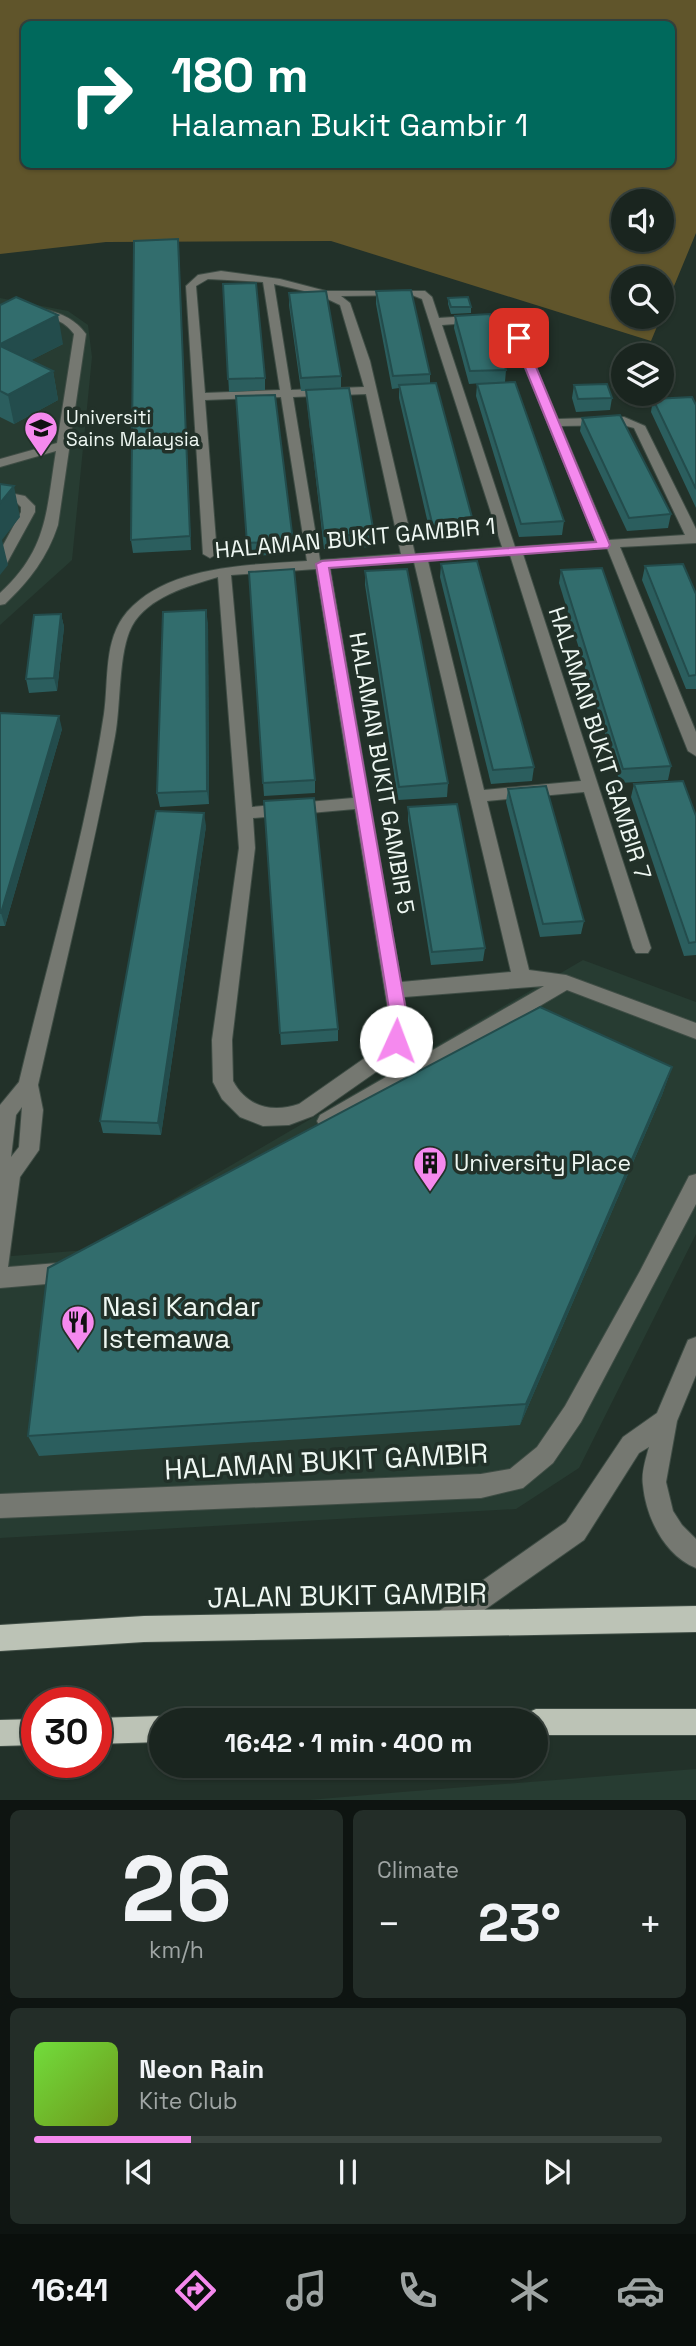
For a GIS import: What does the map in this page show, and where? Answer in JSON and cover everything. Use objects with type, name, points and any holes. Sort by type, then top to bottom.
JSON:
[{"type":"main road","name":"JALAN BUKIT GAMBIR","points":[[0,1638],[144,1629],[696,1619]]},
{"type":"main road","points":[[548,1722],[696,1722]]},
{"type":"main road","points":[[112,1731],[149,1729]]},
{"type":"main road","points":[[0,1733],[21,1732]]},
{"type":"street","points":[[210,554],[201,397],[191,286],[202,277],[221,274],[327,293],[345,303],[371,390],[478,796],[522,978]]},
{"type":"street","name":"HALAMAN BUKIT GAMBIR 5","points":[[246,813],[247,848],[222,1040],[223,1082],[229,1093],[247,1111],[264,1117],[289,1116],[306,1110],[386,1054],[396,1041],[400,1028],[268,282]]},
{"type":"street","name":"HALAMAN BUKIT GAMBIR 7","points":[[327,293],[421,293],[426,298],[513,551],[642,948]]},
{"type":"street","points":[[0,309],[57,317],[70,322],[80,334],[51,526],[42,555],[31,573],[0,601]]},
{"type":"street","points":[[434,322],[490,320],[514,333],[696,751]]},
{"type":"street","points":[[201,397],[371,390]]},
{"type":"street","points":[[555,423],[624,421],[639,426],[695,539]]},
{"type":"street","points":[[0,463],[64,446]]},
{"type":"street","points":[[0,495],[20,499],[28,506],[29,512],[0,563]]},
{"type":"street","name":"HALAMAN BUKIT GAMBIR 1","points":[[0,1260],[5,1174],[29,1150],[33,1110],[28,1085],[103,760],[113,703],[117,650],[124,626],[140,609],[164,592],[192,579],[224,571],[695,539]]},
{"type":"street","points":[[224,571],[246,813],[361,803]]},
{"type":"street","points":[[478,796],[590,786]]},
{"type":"street","points":[[395,990],[522,978],[566,982],[696,1031]]},
{"type":"street","points":[[314,1128],[566,982]]},
{"type":"street","name":"HALAMAN BUKIT GAMBIR","points":[[0,1506],[481,1486],[515,1480],[545,1455],[573,1414],[648,1278],[696,1183]]},
{"type":"street","points":[[0,1278],[58,1273],[87,1260]]},
{"type":"street","points":[[696,1348],[665,1421],[654,1482],[658,1506],[673,1534],[696,1556]]},
{"type":"street","points":[[441,1625],[575,1531],[631,1445],[665,1421]]},
{"type":"shaded area","points":[[0,0],[696,0],[696,233],[674,286],[674,266],[611,266],[611,328],[331,241],[106,242],[0,254]]},
{"type":"shaded area","name":"Universiti Sains Malaysia","points":[[0,298],[68,311],[88,325],[92,357],[72,560],[0,625]]},
{"type":"shaded area","points":[[613,329],[656,329],[651,341]]},
{"type":"shaded area","points":[[583,960],[696,1002],[696,1234],[579,1468],[516,1509],[0,1538],[0,1257],[86,1250]]},
{"type":"shaded area","points":[[696,1769],[696,1800],[309,1800],[402,1792]]},
{"type":"building","points":[[178,239],[190,536],[131,540],[134,241]]},
{"type":"building","points":[[256,283],[265,378],[228,379],[223,284]]},
{"type":"building","points":[[411,290],[430,374],[393,376],[376,291]]},
{"type":"building","points":[[326,291],[341,376],[301,378],[289,293]]},
{"type":"building","points":[[16,297],[58,315],[0,344],[0,305]]},
{"type":"building","points":[[468,297],[471,307],[451,307],[448,298]]},
{"type":"building","points":[[490,314],[506,370],[470,371],[455,316]]},
{"type":"building","points":[[0,346],[53,371],[8,395],[0,391]]},
{"type":"building","points":[[515,382],[564,521],[521,524],[477,384]]},
{"type":"building","points":[[436,383],[474,525],[433,527],[399,385]]},
{"type":"building","points":[[607,384],[611,398],[578,399],[574,385]]},
{"type":"building","points":[[349,388],[374,534],[324,536],[306,390]]},
{"type":"building","points":[[275,395],[293,541],[247,543],[236,396]]},
{"type":"building","points":[[692,397],[696,405],[696,489],[656,406],[674,406],[674,398]]},
{"type":"building","points":[[620,415],[671,514],[629,518],[582,418]]},
{"type":"building","points":[[0,484],[14,486],[0,503]]},
{"type":"building","points":[[477,561],[534,767],[493,770],[441,564]]},
{"type":"building","points":[[683,564],[696,594],[696,675],[689,676],[645,566]]},
{"type":"building","points":[[602,568],[671,766],[623,769],[561,570]]},
{"type":"building","points":[[294,569],[315,780],[263,783],[249,572]]},
{"type":"building","points":[[407,569],[448,783],[399,787],[365,571]]},
{"type":"building","points":[[206,610],[207,791],[157,793],[163,612]]},
{"type":"building","points":[[61,614],[54,678],[26,679],[34,615]]},
{"type":"building","points":[[0,713],[59,716],[1,913],[0,913]]},
{"type":"building","points":[[683,781],[696,816],[696,942],[689,943],[634,784]]},
{"type":"building","points":[[546,786],[584,921],[543,924],[508,789]]},
{"type":"building","points":[[314,798],[338,1029],[280,1033],[264,801]]},
{"type":"building","points":[[457,804],[485,948],[432,952],[408,807]]},
{"type":"building","points":[[156,811],[204,813],[158,1123],[100,1121]]},
{"type":"building","name":"University Place","points":[[540,1007],[672,1067],[526,1404],[28,1436],[48,1268]]},
{"type":"place","name":"Universiti Sains Malaysia","points":[[41,458]]},
{"type":"place","name":"University Place","points":[[430,1193]]},
{"type":"place","name":"Nasi Kandar Istemawa","points":[[78,1352]]},
{"type":"route","points":[[396,1041],[400,1028],[395,990],[322,564],[604,545],[519,338]]}]
